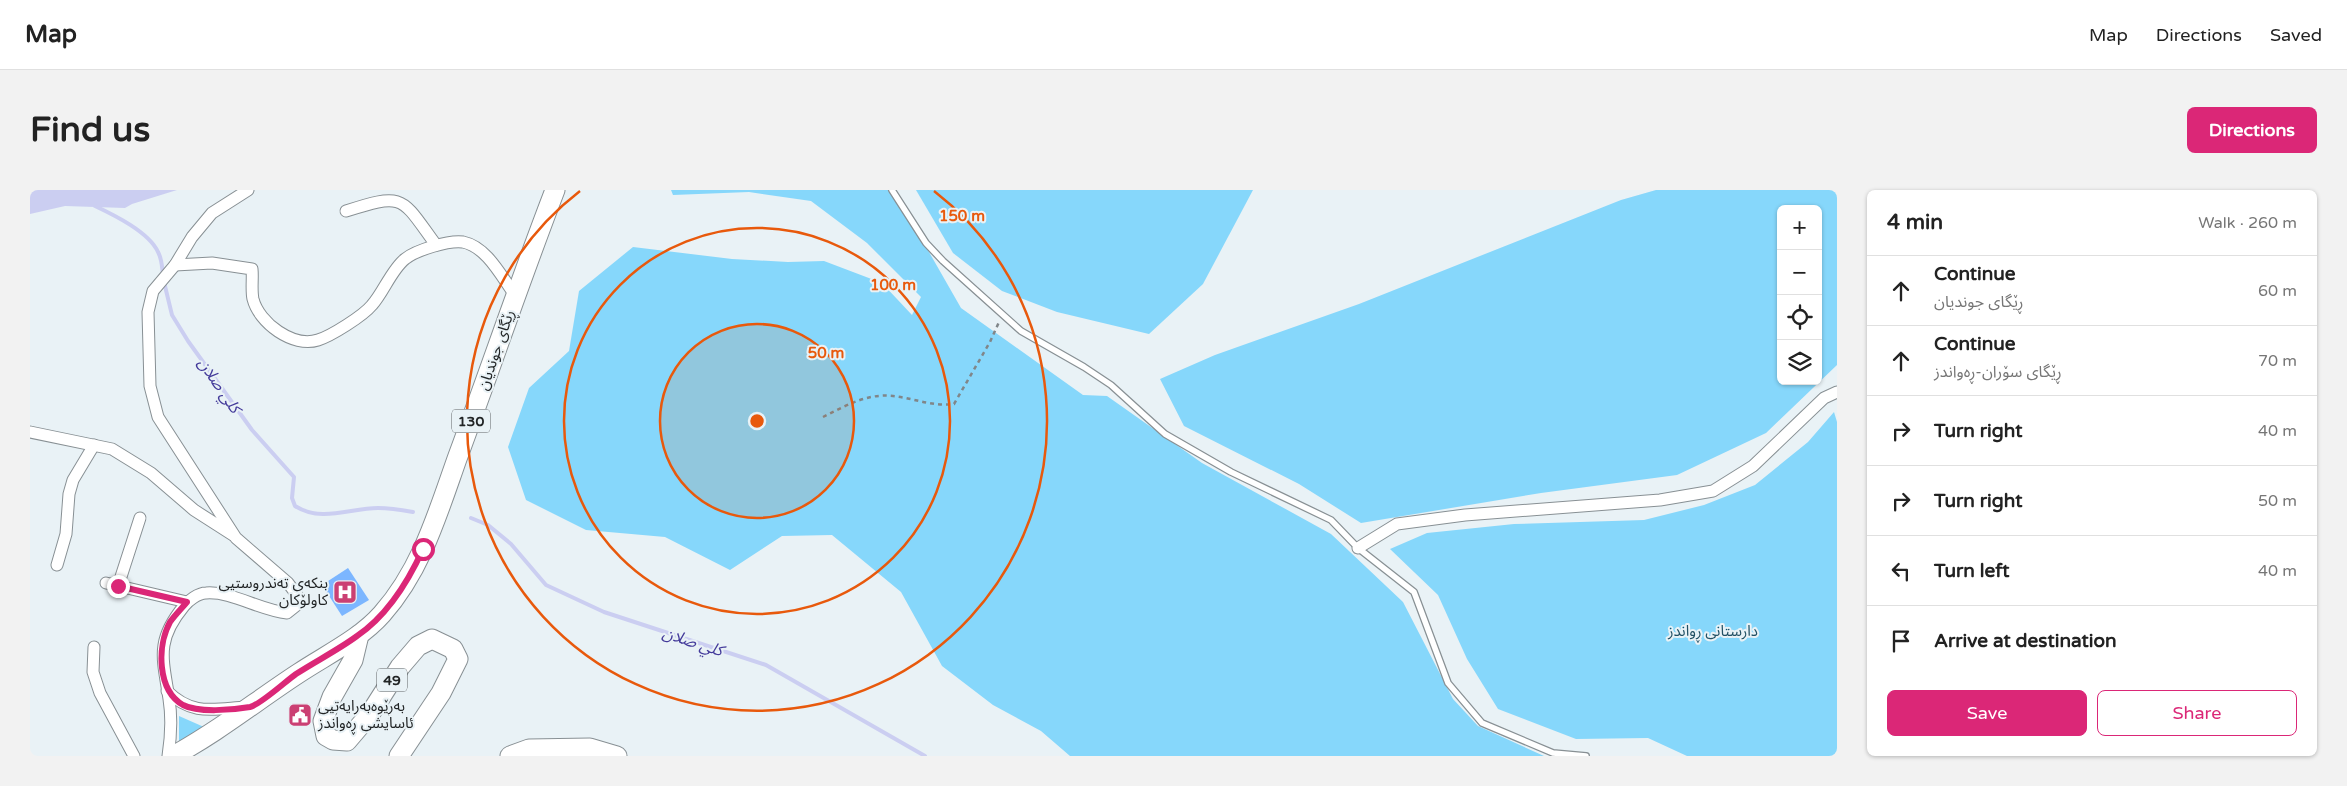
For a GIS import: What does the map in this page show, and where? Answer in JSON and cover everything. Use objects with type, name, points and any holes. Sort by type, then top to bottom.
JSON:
[{"type":"main road","name":"ڕێگای جوندیان","points":[[173,756],[252,707],[297,674],[359,635],[380,616],[415,568],[502,338],[514,295],[555,190]]},
{"type":"main road","name":"49","points":[[359,635],[352,660],[332,697],[322,721],[326,736],[333,740],[347,741],[360,728],[400,667],[418,646],[432,639],[453,649],[458,659],[441,693],[399,756]]},
{"type":"main road","points":[[510,756],[530,749],[590,748],[617,756]]},
{"type":"street","points":[[236,538],[158,417],[150,386],[148,312],[153,291],[172,268],[192,237],[212,213],[248,190]]},
{"type":"street","points":[[346,211],[397,196],[408,207],[436,245]]},
{"type":"street","points":[[172,268],[212,264],[252,269],[253,299],[262,318],[273,328],[303,341],[318,340],[372,307],[405,259],[436,245],[462,242],[480,249],[514,295]]},
{"type":"street","points":[[1358,548],[1397,524],[1465,515],[1660,500],[1713,491],[1753,466],[1824,398],[1837,392]]},
{"type":"street","points":[[30,432],[112,449],[151,473],[194,510],[236,538],[288,583],[297,595],[297,605],[286,613],[272,612],[224,594],[204,592],[187,602],[170,623],[163,646],[162,668],[167,691],[171,734],[168,756]]},
{"type":"street","points":[[58,564],[66,534],[69,494],[73,480],[94,445]]},
{"type":"street","points":[[118,586],[140,518]]},
{"type":"street","points":[[106,583],[187,602]]},
{"type":"street","points":[[94,647],[93,672],[100,693],[134,756]]},
{"type":"street","points":[[167,691],[183,705],[200,710],[252,707]]},
{"type":"lane","points":[[892,190],[926,243],[942,262],[1001,316],[1049,349],[1084,367],[1111,385],[1165,434],[1231,472],[1331,520],[1358,548],[1414,592],[1448,682],[1482,723],[1553,753],[1586,756]]},
{"type":"path","points":[[823,417],[853,401],[873,396],[891,395],[935,403],[954,404],[990,342],[1001,316]]},
{"type":"green space","points":[[671,190],[891,190],[901,203],[961,308],[1083,395],[1107,396],[1202,463],[1331,534],[1403,602],[1453,699],[1478,726],[1544,756],[1070,756],[1041,731],[993,705],[942,666],[901,592],[832,535],[782,536],[730,570],[665,537],[586,530],[526,500],[508,447],[529,388],[569,351],[579,291],[633,247],[732,259],[788,262],[824,261],[882,283],[912,315],[921,297],[867,243],[811,201],[749,192],[673,195]]},
{"type":"green space","points":[[916,190],[1253,190],[1203,284],[1149,334],[1057,312],[1002,291],[953,253]]},
{"type":"green space","points":[[1656,190],[1837,190],[1837,365],[1822,379],[1822,205],[1777,205],[1777,385],[1816,385],[1766,433],[1677,475],[1541,493],[1361,523],[1299,484],[1184,426],[1160,379],[1215,355],[1359,304],[1621,200]]},
{"type":"green space","name":"دارستانی ڕواندز","points":[[1834,412],[1837,422],[1837,756],[1687,756],[1648,738],[1576,739],[1498,709],[1467,659],[1438,595],[1390,549],[1427,533],[1514,524],[1644,520],[1704,505],[1755,485],[1808,442]]},
{"type":"green space","points":[[179,716],[204,727],[179,747]]},
{"type":"shaded area","points":[[30,190],[177,190],[125,208],[65,206],[30,214]]},
{"type":"building","name":"بنکەی تەندروستیی کاولۆکان","points":[[348,568],[369,600],[342,616],[322,585]]},
{"type":"waterway","name":"كلي صلان","points":[[95,206],[130,225],[147,238],[159,255],[163,275]]},
{"type":"waterway","name":"كلي صلان","points":[[164,282],[172,315],[188,341],[252,430],[294,477],[292,498],[295,506],[305,511],[326,514],[378,508],[413,512]]},
{"type":"waterway","name":"كلي صلان","points":[[471,518],[488,525],[511,544],[546,585],[604,612],[766,665],[925,756]]},
{"type":"place","name":"بنکەی تەندروستیی کاولۆکان","points":[[345,592]]},
{"type":"place","name":"بەڕێوەبەرایەتیی ئاسایشی ڕەواندز","points":[[300,715]]},
{"type":"route","points":[[118,586],[187,602],[170,623],[163,646],[162,668],[167,691],[174,698],[183,705],[200,710],[252,707],[297,674],[359,635],[380,616],[405,584],[415,568],[423,549]]}]
